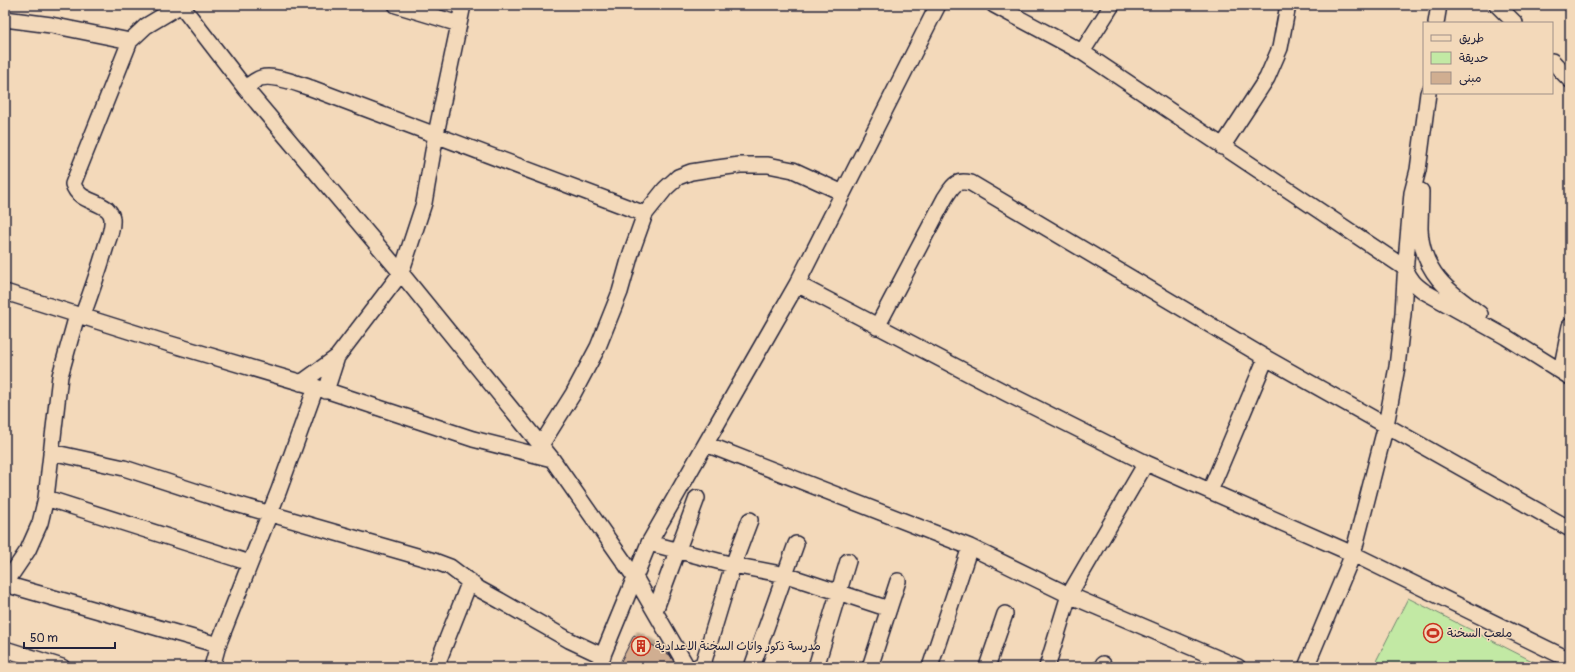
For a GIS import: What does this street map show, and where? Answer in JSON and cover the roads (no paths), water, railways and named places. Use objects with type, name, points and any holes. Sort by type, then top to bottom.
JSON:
[{"type":"street","points":[[218,645],[5,584],[28,550],[40,523],[46,498],[60,376],[80,316],[99,273],[108,241],[112,218],[111,213],[107,209],[80,195],[75,190],[73,184],[130,41],[146,26],[181,5],[245,88],[401,273],[552,459],[636,579],[688,667]]},
{"type":"street","points":[[396,5],[459,24]]},
{"type":"street","points":[[212,667],[218,645],[250,563],[321,389],[337,357],[401,273],[424,203],[436,134],[463,5]]},
{"type":"street","points":[[51,452],[124,468],[219,499],[270,512],[450,567],[480,589],[550,629],[601,662],[636,579],[649,543],[797,284],[938,5]]},
{"type":"street","points":[[994,5],[1082,52],[1405,268],[1414,285],[1506,337],[1566,374],[1570,326]]},
{"type":"street","points":[[1082,52],[1112,5]]},
{"type":"street","points":[[1222,147],[1267,78],[1280,48],[1288,5]]},
{"type":"street","points":[[1436,22],[1438,5]]},
{"type":"street","points":[[1497,5],[1514,22]]},
{"type":"street","points":[[5,19],[51,25],[130,41]]},
{"type":"street","points":[[1553,62],[1570,80]]},
{"type":"street","points":[[245,88],[262,77],[283,80],[310,88],[436,134],[645,214]]},
{"type":"street","points":[[1306,667],[1353,554],[1386,425],[1397,367],[1403,314],[1405,268],[1412,193],[1418,170],[1428,94]]},
{"type":"street","points":[[541,445],[573,394],[598,347],[620,292],[631,252],[645,214],[665,189],[678,177],[691,172],[732,166],[768,164],[793,170],[843,193]]},
{"type":"street","points":[[1418,170],[1421,193],[1420,230],[1429,264],[1446,287],[1506,337]]},
{"type":"street","points":[[877,327],[945,198],[954,184],[964,181],[972,183],[1266,358],[1570,529]]},
{"type":"street","points":[[1405,268],[1413,260],[1419,258],[1429,264]]},
{"type":"street","points":[[1414,285],[1421,283],[1426,279],[1429,264]]},
{"type":"street","points":[[797,284],[877,327],[1146,462],[1353,554],[1570,660]]},
{"type":"street","points":[[5,292],[321,389],[473,439],[552,459]]},
{"type":"street","points":[[301,383],[337,357]]},
{"type":"street","points":[[1210,491],[1266,358]]},
{"type":"street","points":[[706,444],[970,547],[1069,595],[1238,667]]},
{"type":"street","points":[[1047,667],[1069,595],[1146,462]]},
{"type":"street","points":[[46,498],[250,563]]},
{"type":"street","points":[[655,610],[698,498]]},
{"type":"street","points":[[704,666],[733,565],[750,520]]},
{"type":"street","points":[[649,543],[733,565],[786,575],[889,609]]},
{"type":"street","points":[[752,667],[796,544]]},
{"type":"street","points":[[930,667],[970,547]]},
{"type":"street","points":[[816,667],[848,561]]},
{"type":"street","points":[[870,667],[898,580]]},
{"type":"street","points":[[436,667],[470,581]]},
{"type":"street","points":[[987,667],[1005,614]]},
{"type":"street","points":[[5,649],[62,667]]},
{"type":"place","name":"ملعب السخنة","points":[[1433,633]]},
{"type":"place","name":"مدرسة ذكور واناث السخنة الاعدادية","points":[[641,646]]}]
